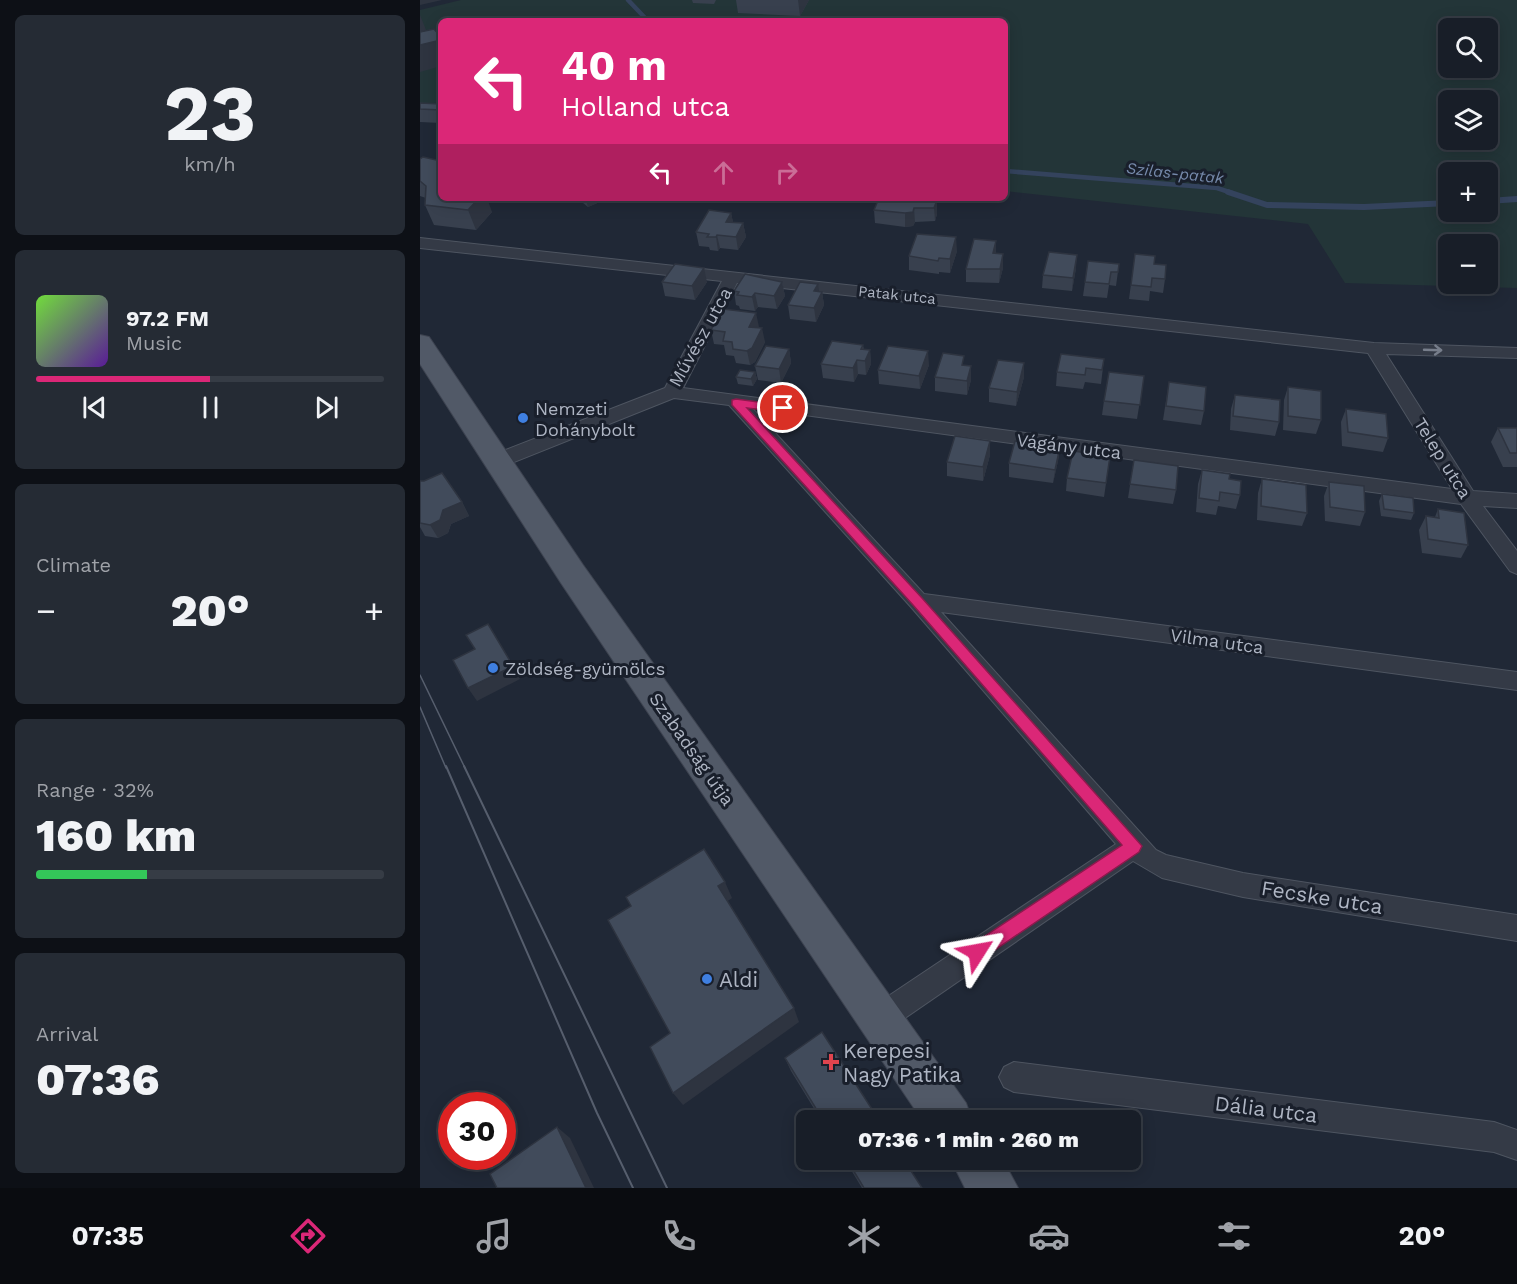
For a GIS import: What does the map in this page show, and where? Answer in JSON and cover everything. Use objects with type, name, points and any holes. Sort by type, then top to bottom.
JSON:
[{"type":"main road","name":"Szabadság útja","points":[[420,343],[497,461],[942,1110]]},
{"type":"main road","points":[[982,1170],[994,1188]]},
{"type":"street","name":"Patak utca","points":[[420,243],[1374,348],[1517,352]]},
{"type":"street","name":"Művész utca","points":[[497,461],[672,392],[732,278]]},
{"type":"street","name":"Telep utca","points":[[1374,348],[1467,498],[1517,566]]},
{"type":"street","name":"Vágány utca","points":[[672,392],[1467,498],[1517,501]]},
{"type":"street","name":"Fecske utca","points":[[736,402],[918,601],[1147,858],[1162,866],[1243,885],[1517,928]]},
{"type":"street","name":"Vilma utca","points":[[918,601],[1517,681]]},
{"type":"street","points":[[879,1018],[1134,846]]},
{"type":"street","name":"Dália utca","points":[[1014,1077],[1494,1137],[1517,1145]]},
{"type":"shaded area","points":[[461,0],[1517,0],[1517,288],[1498,287],[1498,234],[1438,234],[1438,286],[1345,283],[1308,224],[1008,191],[1008,18],[438,18],[438,113],[420,112],[420,10]]},
{"type":"building","points":[[434,29],[438,34],[438,41],[420,45],[420,32]]},
{"type":"building","points":[[420,103],[438,104],[438,110],[420,109]]},
{"type":"building","points":[[423,157],[438,160],[438,201],[476,201],[468,210],[425,205],[426,186],[420,181],[420,159]]},
{"type":"building","points":[[878,201],[937,201],[934,208],[914,208],[913,212],[874,210]]},
{"type":"building","points":[[709,210],[731,213],[726,222],[743,223],[736,237],[717,235],[707,237],[709,234],[696,232]]},
{"type":"building","points":[[917,234],[956,237],[950,259],[939,258],[938,261],[909,256]]},
{"type":"building","points":[[974,239],[996,241],[993,253],[1003,254],[1000,269],[966,269]]},
{"type":"building","points":[[1049,252],[1077,255],[1073,278],[1043,275]]},
{"type":"building","points":[[1135,254],[1155,256],[1154,264],[1166,265],[1165,279],[1152,278],[1151,287],[1131,285]]},
{"type":"building","points":[[1088,261],[1119,264],[1118,272],[1111,272],[1109,284],[1085,282]]},
{"type":"building","points":[[675,264],[704,268],[692,286],[662,282]]},
{"type":"building","points":[[745,274],[782,282],[774,296],[755,293],[752,297],[737,295],[739,292],[734,291]]},
{"type":"building","points":[[800,282],[818,284],[814,291],[822,292],[814,308],[788,305]]},
{"type":"building","points":[[723,309],[756,313],[749,327],[762,328],[752,348],[747,351],[733,349],[732,342],[723,341],[725,332],[711,330]]},
{"type":"building","points":[[832,341],[863,345],[861,349],[870,350],[865,361],[857,360],[853,368],[821,364]]},
{"type":"building","points":[[766,346],[789,349],[779,369],[755,366]]},
{"type":"building","points":[[888,346],[928,351],[919,376],[878,370]]},
{"type":"building","points":[[943,353],[964,356],[962,365],[971,366],[967,381],[935,377]]},
{"type":"building","points":[[1061,354],[1104,359],[1102,370],[1086,368],[1085,375],[1057,372]]},
{"type":"building","points":[[998,360],[1024,363],[1017,392],[989,388]]},
{"type":"building","points":[[740,370],[755,372],[751,379],[736,377]]},
{"type":"building","points":[[1109,372],[1144,376],[1140,405],[1104,401]]},
{"type":"building","points":[[1169,382],[1206,387],[1204,411],[1166,406]]},
{"type":"building","points":[[1288,387],[1321,391],[1321,420],[1288,416]]},
{"type":"building","points":[[1235,395],[1280,400],[1279,422],[1233,416]]},
{"type":"building","points":[[1346,409],[1386,414],[1388,438],[1348,432]]},
{"type":"building","points":[[1498,428],[1517,428],[1517,453],[1510,453]]},
{"type":"building","points":[[955,436],[990,441],[983,467],[947,462]]},
{"type":"building","points":[[1015,441],[1060,447],[1055,470],[1009,463]]},
{"type":"building","points":[[1073,451],[1110,456],[1106,483],[1067,478]]},
{"type":"building","points":[[1134,460],[1178,466],[1176,490],[1130,484]]},
{"type":"building","points":[[1202,470],[1230,474],[1229,479],[1241,481],[1240,495],[1220,492],[1219,501],[1199,498]]},
{"type":"building","points":[[442,473],[462,502],[443,510],[440,520],[430,525],[420,523],[420,481]]},
{"type":"building","points":[[1262,479],[1306,485],[1307,513],[1261,506]]},
{"type":"building","points":[[1329,482],[1364,486],[1365,512],[1330,507]]},
{"type":"building","points":[[1382,494],[1413,498],[1414,513],[1384,509]]},
{"type":"building","points":[[1438,509],[1464,513],[1468,545],[1428,539],[1426,516],[1439,518]]},
{"type":"building","name":"Zöldség-gyümölcs","points":[[488,624],[513,666],[468,688],[453,660],[475,649],[466,635]]},
{"type":"building","name":"Aldi","points":[[704,849],[725,882],[718,886],[794,1008],[673,1093],[650,1047],[670,1033],[608,920],[631,906],[626,897]]},
{"type":"building","points":[[822,1032],[873,1110],[817,1110],[785,1058]]},
{"type":"building","points":[[557,1127],[586,1188],[497,1188],[490,1174],[496,1170],[516,1170],[516,1156]]},
{"type":"building","points":[[853,1170],[910,1170],[922,1188],[864,1188]]},
{"type":"waterway","points":[[628,0],[645,18]]},
{"type":"waterway","name":"Szilas-patak","points":[[1008,171],[1217,188],[1232,193]]},
{"type":"waterway","name":"Szilas-patak","points":[[1228,192],[1267,205],[1364,207],[1438,204]]},
{"type":"waterway","name":"Szilas-patak","points":[[1498,200],[1517,199]]},
{"type":"tram line","points":[[420,675],[465,768]]},
{"type":"tram line","points":[[420,707],[446,768]]},
{"type":"tram line","points":[[446,766],[597,1113],[633,1188]]},
{"type":"tram line","points":[[464,766],[667,1188]]},
{"type":"place","name":"Nemzeti Dohánybolt","points":[[523,418]]},
{"type":"place","name":"Zöldség-gyümölcs","points":[[493,668]]},
{"type":"place","name":"Aldi","points":[[707,979]]},
{"type":"place","name":"Kerepesi Nagy Patika","points":[[831,1062]]},
{"type":"route","points":[[783,408],[736,402],[918,601],[1134,846],[977,952]]}]
